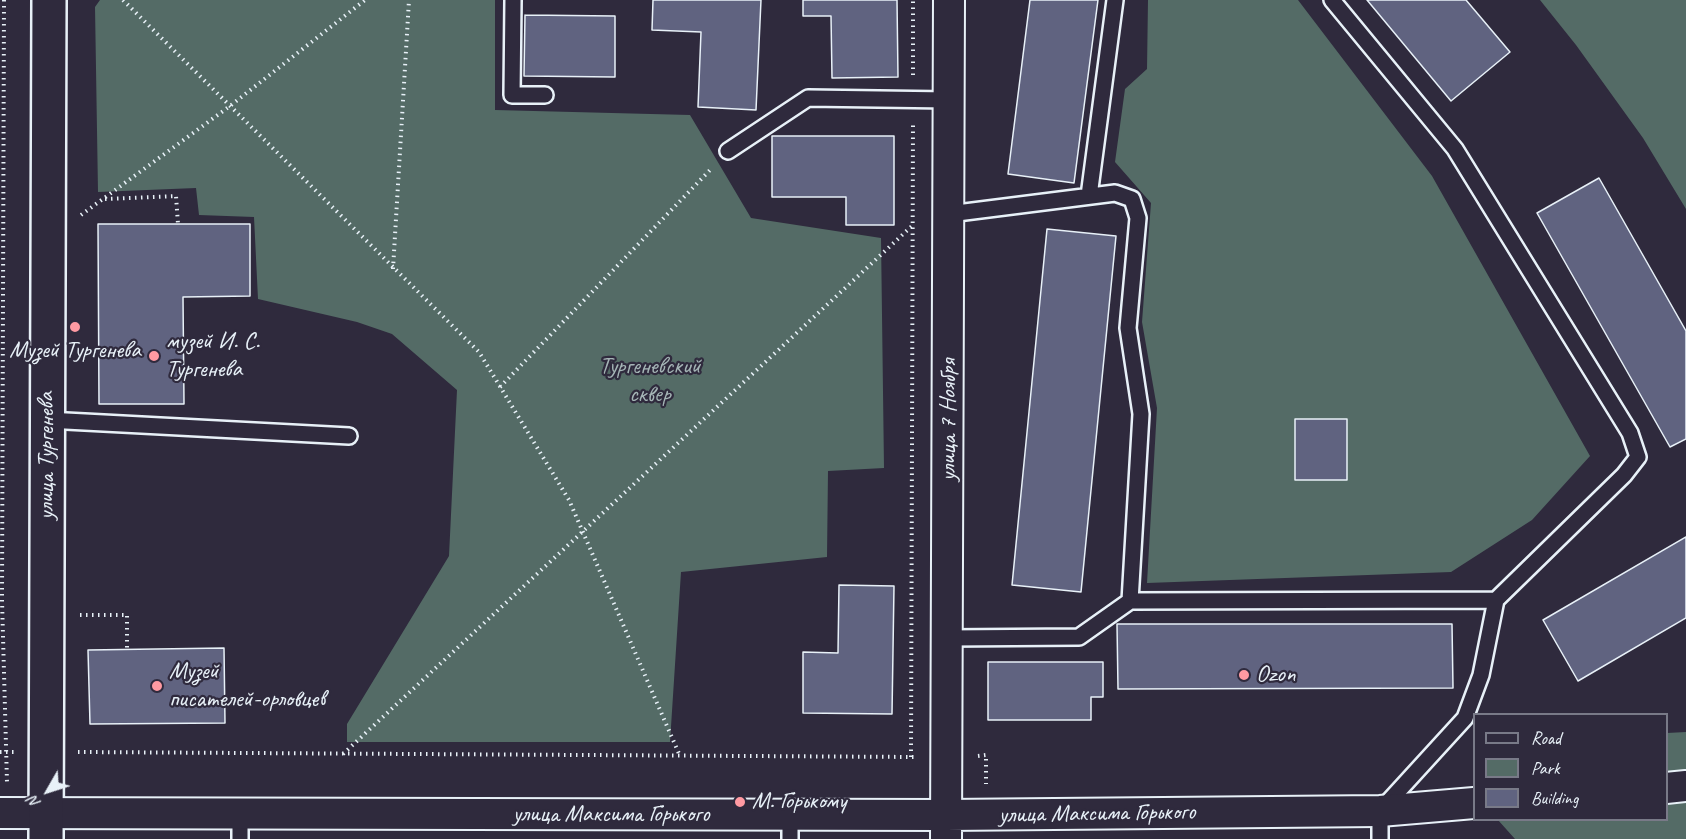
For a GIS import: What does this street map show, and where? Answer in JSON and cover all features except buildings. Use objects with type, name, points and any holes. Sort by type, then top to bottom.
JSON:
[{"type":"main road","name":"улица Тургенева","points":[[46,826],[49,0]]},
{"type":"street","name":"улица 7 Ноября","points":[[946,827],[949,0]]},
{"type":"street","points":[[1668,788],[1686,786]]},
{"type":"street","name":"улица Максима Горького","points":[[4,814],[46,826],[946,827],[987,815],[1380,825],[1473,803]]},
{"type":"lane","points":[[513,0],[512,95],[545,95]]},
{"type":"lane","points":[[1089,196],[1115,0]]},
{"type":"lane","points":[[1332,0],[1455,149],[1629,433],[1638,457],[1624,475],[1496,600],[1481,675],[1465,718],[1380,825]]},
{"type":"lane","points":[[728,151],[808,98],[949,100]]},
{"type":"lane","points":[[949,214],[1115,193],[1132,198],[1138,218],[1128,328],[1141,414],[1130,601]]},
{"type":"lane","points":[[47,420],[349,436]]},
{"type":"lane","points":[[948,638],[1079,637],[1130,601],[1496,600]]},
{"type":"path","points":[[4,0],[2,145],[2,600],[6,752],[4,814]]},
{"type":"path","points":[[123,0],[479,352],[569,500],[680,756]]},
{"type":"path","points":[[81,227],[81,216],[230,105],[365,0]]},
{"type":"path","points":[[393,269],[409,0]]},
{"type":"path","points":[[911,757],[913,0]]},
{"type":"path","points":[[500,387],[728,151]]},
{"type":"path","points":[[103,199],[176,196],[178,224]]},
{"type":"path","points":[[342,755],[913,225]]},
{"type":"path","points":[[76,615],[127,615],[127,649]]},
{"type":"path","points":[[0,752],[911,757],[986,755],[987,815]]},
{"type":"green space","name":"Тургеневский сквер","points":[[100,0],[495,0],[495,110],[690,115],[751,218],[881,238],[884,468],[828,471],[827,557],[681,572],[670,742],[347,742],[347,724],[449,556],[457,390],[392,334],[357,322],[258,299],[254,217],[199,215],[196,188],[98,192],[95,7]]},
{"type":"green space","points":[[1148,0],[1298,0],[1432,176],[1590,456],[1532,520],[1451,572],[1147,583],[1157,408],[1142,322],[1151,203],[1115,162],[1125,89],[1147,69]]},
{"type":"green space","points":[[1540,0],[1686,0],[1686,209],[1643,138],[1576,45]]},
{"type":"green space","points":[[1686,732],[1686,839],[1515,839],[1499,821],[1668,821],[1668,733]]},
{"type":"place","name":"Музей Тургенева","points":[[75,327]]},
{"type":"place","name":"музей И. С. Тургенева","points":[[154,356]]},
{"type":"place","name":"Ozon","points":[[1244,675]]},
{"type":"place","name":"Музей писателей-орловцев","points":[[157,686]]},
{"type":"place","name":"М. Горькому","points":[[740,802]]}]
